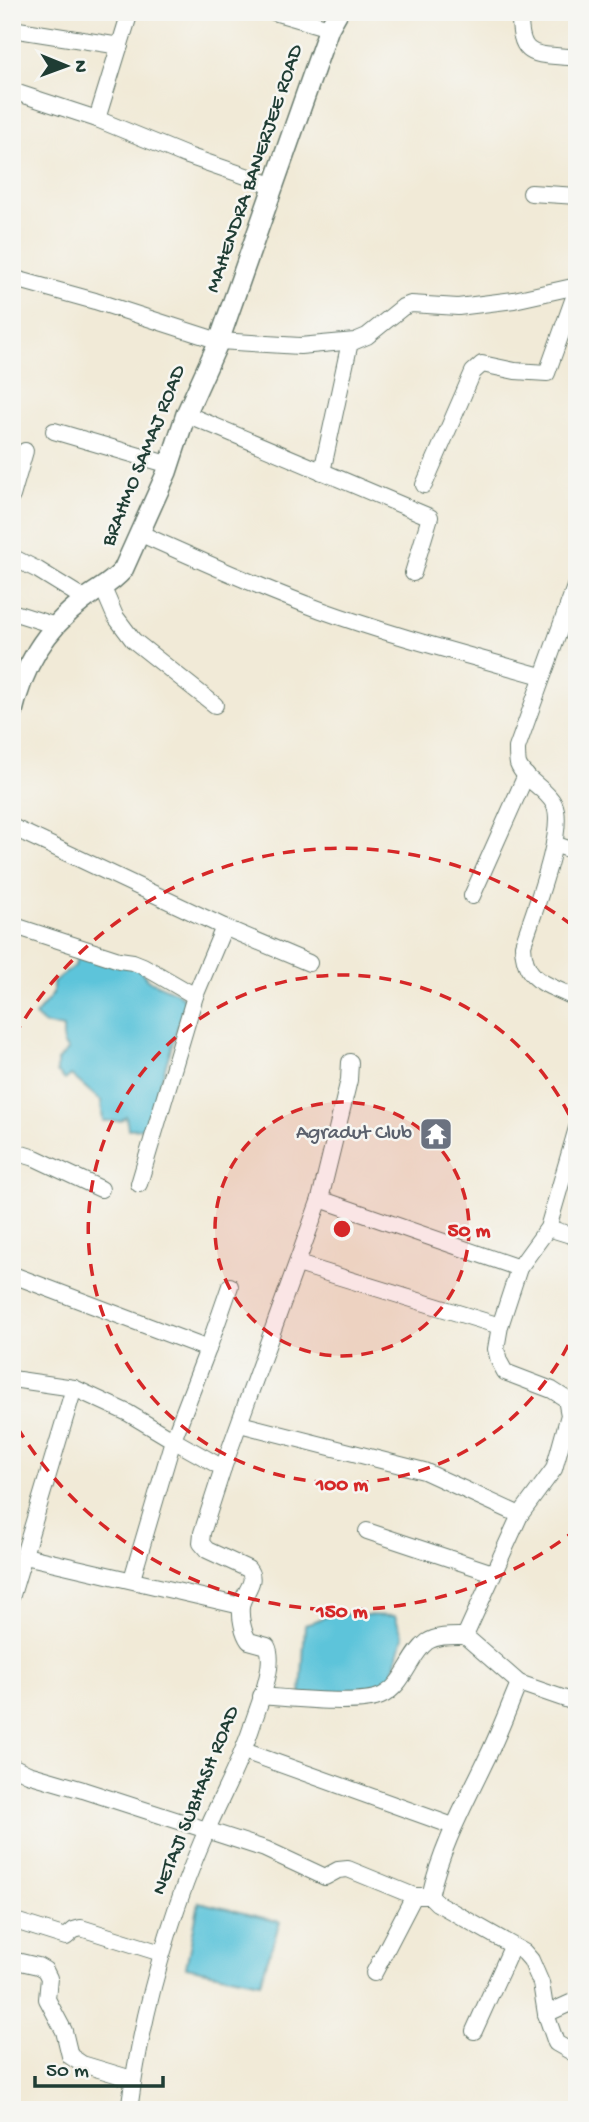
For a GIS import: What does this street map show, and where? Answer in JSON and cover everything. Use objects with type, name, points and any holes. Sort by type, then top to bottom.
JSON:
[{"type":"street","points":[[97,119],[130,12]]},
{"type":"street","points":[[274,12],[333,20]]},
{"type":"street","points":[[520,12],[522,42],[526,49],[535,53],[577,58]]},
{"type":"street","name":"MAHENDRA BANERJEE ROAD","points":[[219,341],[333,20]]},
{"type":"street","points":[[12,29],[120,46]]},
{"type":"street","points":[[12,91],[97,119],[186,155],[275,186]]},
{"type":"street","points":[[531,193],[577,196]]},
{"type":"street","points":[[12,278],[95,301],[219,341],[300,346],[350,342],[367,336],[402,307],[411,304],[458,307],[577,288],[547,373],[515,371],[482,364],[472,372],[424,485]]},
{"type":"street","name":"BRAHMO SAMAJ ROAD","points":[[12,715],[15,693],[44,638],[85,599],[114,581],[122,570],[170,465],[186,414],[219,341]]},
{"type":"street","points":[[322,472],[350,342]]},
{"type":"street","points":[[186,414],[430,517],[413,573]]},
{"type":"street","points":[[54,431],[170,465]]},
{"type":"street","points":[[12,496],[25,451]]},
{"type":"street","points":[[139,533],[234,576],[321,610],[377,629],[541,676]]},
{"type":"street","points":[[12,557],[85,599]]},
{"type":"street","points":[[577,582],[517,748],[518,765],[547,793],[555,806],[558,821],[554,845],[523,945],[523,960],[527,970],[536,979],[577,999]]},
{"type":"street","points":[[103,589],[115,616],[132,640],[215,705]]},
{"type":"street","points":[[12,612],[56,626]]},
{"type":"street","points":[[472,896],[527,775]]},
{"type":"street","points":[[12,827],[224,927],[309,963]]},
{"type":"street","points":[[554,845],[577,852]]},
{"type":"street","points":[[12,925],[118,960],[133,962],[195,996]]},
{"type":"street","points":[[139,1184],[195,996],[224,927]]},
{"type":"street","points":[[261,1696],[270,1653],[267,1646],[248,1642],[241,1606],[252,1574],[248,1569],[207,1550],[201,1543],[202,1533],[320,1199],[349,1080],[350,1062]]},
{"type":"street","points":[[577,1128],[548,1227],[519,1268],[500,1326],[496,1349],[505,1372],[552,1390],[571,1401],[569,1415],[554,1469],[520,1515],[465,1636],[519,1683],[577,1703]]},
{"type":"street","points":[[12,1151],[35,1158],[101,1189]]},
{"type":"street","points":[[320,1199],[519,1268]]},
{"type":"street","points":[[548,1227],[577,1237]]},
{"type":"street","points":[[298,1264],[500,1326]]},
{"type":"street","points":[[13,1275],[208,1349]]},
{"type":"street","points":[[132,1579],[173,1440],[230,1286]]},
{"type":"street","points":[[12,1379],[74,1388],[128,1413],[223,1468]]},
{"type":"street","points":[[12,1595],[74,1388]]},
{"type":"street","points":[[240,1424],[424,1471],[520,1515]]},
{"type":"street","points":[[367,1531],[493,1573]]},
{"type":"street","points":[[25,1556],[241,1606]]},
{"type":"street","name":"NETAJI SUBHASH ROAD","points":[[129,2110],[132,2079],[161,1953],[206,1830],[244,1751],[261,1696],[374,1699],[385,1695],[396,1685],[427,1643],[444,1637],[465,1636]]},
{"type":"street","points":[[374,1973],[438,1866],[453,1826],[486,1760],[519,1683]]},
{"type":"street","points":[[244,1751],[453,1826]]},
{"type":"street","points":[[12,1766],[28,1774],[265,1849],[325,1877],[338,1870],[348,1869],[437,1903],[524,1952],[541,1983],[556,2043],[577,2055]]},
{"type":"street","points":[[12,1920],[66,1937],[81,1928],[161,1953]]},
{"type":"street","points":[[474,2031],[512,1947]]},
{"type":"street","points":[[12,1959],[45,1970],[49,1978],[47,1999],[64,2031],[70,2056],[82,2064],[132,2079]]},
{"type":"street","points":[[547,2014],[577,2000]]},
{"type":"water","points":[[78,952],[84,957],[134,964],[150,981],[178,993],[186,1001],[146,1128],[128,1129],[126,1116],[120,1121],[103,1121],[101,1101],[71,1075],[65,1080],[57,1072],[57,1061],[68,1050],[63,1044],[63,1028],[44,1024],[35,1016],[53,994],[53,982],[75,966]]},
{"type":"water","points":[[333,1614],[395,1616],[403,1637],[390,1684],[346,1694],[301,1696],[305,1625]]},
{"type":"water","points":[[199,1902],[280,1922],[260,1982],[186,1967]]},
{"type":"place","name":"Agradut Club","points":[[436,1134]]}]
